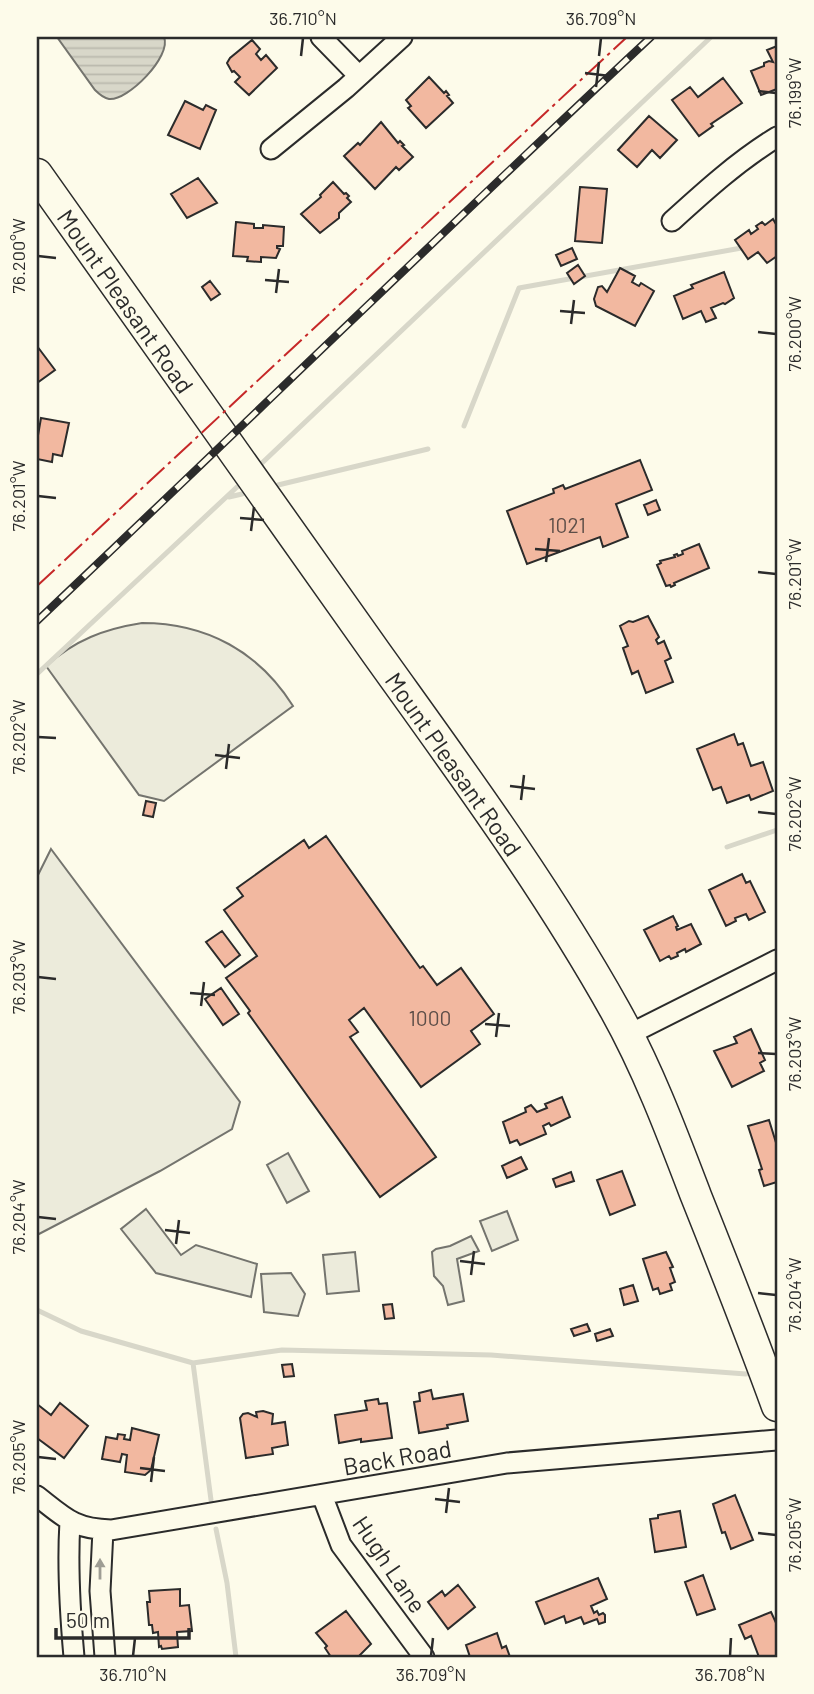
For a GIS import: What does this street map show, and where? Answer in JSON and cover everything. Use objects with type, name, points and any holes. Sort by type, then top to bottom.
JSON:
[{"type":"highway","name":"Mount Pleasant Road","points":[[37,174],[225,443],[475,790],[583,956],[628,1035],[677,1147],[777,1406]]},
{"type":"street","points":[[321,37],[359,76]]},
{"type":"street","points":[[271,149],[402,37]]},
{"type":"street","points":[[671,222],[724,174],[777,137]]},
{"type":"street","points":[[628,1035],[777,960]]},
{"type":"street","name":"Back Road","points":[[37,1496],[83,1528],[133,1528],[507,1464],[777,1440]]},
{"type":"street","name":"Hugh Lane","points":[[321,1495],[341,1545],[424,1657]]},
{"type":"street","points":[[71,1522],[68,1553],[74,1657]]},
{"type":"street","points":[[103,1530],[100,1591],[105,1657]]},
{"type":"shaded area","points":[[57,37],[164,37],[165,45],[147,76],[127,93],[109,99],[95,90]]},
{"type":"shaded area","points":[[142,623],[188,628],[229,644],[264,670],[293,706],[164,801],[139,795],[46,666],[68,649],[91,637]]},
{"type":"shaded area","points":[[51,849],[240,1102],[232,1129],[160,1171],[37,1235],[37,877]]},
{"type":"shaded area","points":[[288,1153],[309,1191],[287,1203],[267,1165]]},
{"type":"shaded area","points":[[146,1209],[181,1255],[196,1245],[257,1264],[251,1297],[156,1273],[121,1229]]},
{"type":"shaded area","points":[[507,1211],[518,1240],[492,1251],[480,1221]]},
{"type":"shaded area","points":[[471,1236],[479,1251],[457,1259],[464,1301],[448,1305],[443,1286],[434,1276],[432,1252]]},
{"type":"shaded area","points":[[355,1252],[359,1291],[327,1294],[323,1255]]},
{"type":"shaded area","points":[[291,1273],[305,1294],[298,1316],[264,1312],[261,1274]]},
{"type":"building","points":[[252,40],[260,49],[256,54],[261,60],[266,55],[277,68],[249,95],[235,82],[240,77],[232,72],[227,63]]},
{"type":"building","points":[[777,46],[777,89],[761,95],[751,71],[764,66],[764,63],[773,62],[767,50]]},
{"type":"building","points":[[429,77],[444,93],[446,91],[453,103],[426,128],[408,108],[411,106],[406,100]]},
{"type":"building","points":[[723,78],[742,103],[711,124],[713,126],[699,136],[672,100],[690,87],[698,97]]},
{"type":"building","points":[[185,101],[203,110],[206,105],[216,110],[200,149],[168,135]]},
{"type":"building","points":[[649,116],[677,140],[660,158],[652,150],[637,167],[618,150]]},
{"type":"building","points":[[381,122],[413,157],[399,170],[396,167],[375,189],[344,156],[358,143],[360,145]]},
{"type":"building","points":[[198,178],[217,203],[187,218],[171,194]]},
{"type":"building","points":[[333,182],[349,196],[347,198],[351,202],[339,213],[339,218],[320,233],[301,214],[321,197]]},
{"type":"building","points":[[580,187],[607,189],[602,243],[575,241]]},
{"type":"building","points":[[773,219],[777,226],[777,256],[767,263],[758,252],[748,259],[735,240],[749,230],[751,234],[762,222],[765,225]]},
{"type":"building","points":[[236,222],[254,224],[254,228],[263,228],[263,225],[284,227],[283,246],[277,246],[280,249],[276,258],[261,257],[261,262],[247,261],[248,257],[233,256]]},
{"type":"building","points":[[572,248],[577,259],[561,266],[556,255]]},
{"type":"building","points":[[578,265],[585,276],[574,284],[567,273]]},
{"type":"building","points":[[620,268],[635,276],[632,282],[639,286],[641,283],[654,291],[635,326],[596,306],[594,299],[598,287],[602,286],[607,292]]},
{"type":"building","points":[[724,272],[734,298],[711,308],[716,318],[706,322],[701,311],[683,319],[674,296],[693,288],[691,285]]},
{"type":"building","points":[[210,281],[220,294],[211,300],[202,287]]},
{"type":"building","points":[[37,346],[55,370],[37,383]]},
{"type":"building","points":[[41,418],[69,423],[62,456],[53,454],[52,462],[37,459]]},
{"type":"building","points":[[640,460],[652,490],[616,504],[628,537],[603,547],[600,537],[527,564],[507,511],[554,493],[553,489],[563,485],[565,489]]},
{"type":"building","points":[[656,500],[660,510],[648,515],[644,505]]},
{"type":"building","points":[[699,544],[709,568],[674,583],[671,587],[666,586],[657,565],[660,561],[683,554],[682,551]]},
{"type":"building","points":[[648,616],[659,637],[656,640],[658,644],[664,641],[671,658],[665,661],[673,682],[646,693],[638,671],[632,674],[623,648],[628,646],[620,626]]},
{"type":"building","points":[[734,734],[738,745],[743,743],[751,766],[763,762],[773,791],[751,800],[749,795],[727,803],[721,787],[713,790],[697,749]]},
{"type":"building","points":[[146,801],[156,803],[153,817],[143,815]]},
{"type":"building","points":[[326,836],[420,968],[423,966],[437,985],[461,968],[494,1014],[471,1031],[480,1044],[421,1087],[364,1008],[349,1020],[358,1032],[350,1037],[436,1157],[380,1197],[248,1013],[250,1011],[226,978],[257,956],[224,910],[243,896],[237,888],[304,840],[309,848]]},
{"type":"building","points":[[742,874],[746,883],[750,881],[765,912],[749,920],[746,914],[735,918],[736,921],[726,926],[709,890]]},
{"type":"building","points":[[673,916],[677,930],[691,924],[701,944],[686,952],[685,949],[677,953],[678,956],[671,959],[669,956],[660,961],[644,930]]},
{"type":"building","points":[[222,931],[240,955],[225,967],[206,942]]},
{"type":"building","points":[[221,988],[239,1014],[223,1025],[205,999]]},
{"type":"building","points":[[751,1029],[765,1060],[760,1063],[764,1071],[732,1087],[714,1051],[737,1043],[734,1037]]},
{"type":"building","points":[[562,1097],[570,1117],[551,1126],[549,1123],[543,1126],[546,1134],[520,1145],[517,1140],[510,1143],[503,1122],[526,1112],[525,1108],[531,1105],[537,1112],[547,1108],[545,1104]]},
{"type":"building","points":[[769,1120],[777,1146],[777,1182],[764,1186],[759,1170],[762,1169],[748,1126]]},
{"type":"building","points":[[521,1157],[527,1169],[507,1178],[502,1166]]},
{"type":"building","points":[[622,1171],[635,1205],[610,1215],[597,1180]]},
{"type":"building","points":[[571,1172],[574,1181],[556,1187],[553,1179]]},
{"type":"building","points":[[666,1252],[673,1267],[670,1268],[675,1282],[670,1284],[672,1290],[660,1294],[658,1288],[653,1290],[643,1259]]},
{"type":"building","points":[[633,1285],[638,1301],[624,1305],[620,1289]]},
{"type":"building","points":[[392,1304],[394,1318],[385,1319],[383,1305]]},
{"type":"building","points":[[587,1324],[590,1331],[574,1336],[571,1329]]},
{"type":"building","points":[[610,1329],[613,1336],[597,1341],[595,1334]]},
{"type":"building","points":[[292,1364],[294,1376],[284,1377],[282,1365]]},
{"type":"building","points":[[431,1390],[433,1399],[463,1394],[468,1421],[419,1433],[414,1402],[420,1401],[419,1393]]},
{"type":"building","points":[[378,1399],[379,1404],[387,1403],[392,1438],[339,1443],[335,1415],[367,1410],[365,1401]]},
{"type":"building","points":[[60,1403],[88,1426],[64,1458],[37,1438],[37,1404],[51,1415]]},
{"type":"building","points":[[256,1412],[273,1414],[272,1424],[285,1422],[288,1445],[272,1448],[273,1454],[246,1458],[240,1418],[248,1413],[257,1417]]},
{"type":"building","points":[[132,1428],[159,1435],[151,1470],[145,1475],[125,1472],[127,1455],[122,1454],[120,1462],[102,1459],[106,1437],[117,1439],[118,1434],[125,1435],[124,1439],[130,1440]]},
{"type":"building","points":[[735,1495],[753,1540],[731,1549],[725,1532],[722,1533],[713,1504]]},
{"type":"building","points":[[680,1511],[686,1547],[655,1552],[650,1519]]},
{"type":"building","points":[[703,1575],[715,1609],[697,1615],[685,1582]]},
{"type":"building","points":[[598,1578],[607,1599],[591,1606],[594,1613],[597,1611],[599,1615],[605,1615],[605,1622],[599,1624],[597,1619],[584,1624],[581,1617],[566,1623],[564,1616],[545,1624],[536,1602]]},
{"type":"building","points":[[458,1585],[475,1607],[448,1629],[428,1602],[442,1591],[445,1596]]},
{"type":"building","points":[[180,1589],[180,1606],[189,1605],[192,1631],[177,1632],[178,1647],[162,1649],[159,1647],[158,1632],[153,1633],[152,1625],[149,1625],[149,1591]]},
{"type":"building","points":[[346,1611],[371,1644],[358,1657],[331,1657],[325,1648],[327,1646],[316,1633]]},
{"type":"building","points":[[771,1612],[777,1625],[777,1657],[759,1657],[751,1636],[745,1639],[739,1625]]},
{"type":"building","points":[[497,1633],[502,1648],[506,1646],[510,1657],[470,1657],[466,1645]]},
{"type":"waterway","points":[[262,463],[711,37]]},
{"type":"waterway","points":[[464,426],[519,288],[747,247]]},
{"type":"waterway","points":[[278,485],[428,449]]},
{"type":"waterway","points":[[37,674],[237,487]]},
{"type":"waterway","points":[[229,497],[242,494]]},
{"type":"waterway","points":[[727,847],[777,830]]},
{"type":"waterway","points":[[37,1310],[81,1331],[193,1363],[282,1350],[491,1355],[746,1374]]},
{"type":"waterway","points":[[193,1363],[211,1500]]},
{"type":"waterway","points":[[216,1529],[227,1583],[236,1657]]},
{"type":"railway","points":[[37,621],[651,37]]},
{"type":"power","points":[[37,586],[627,37]]}]
